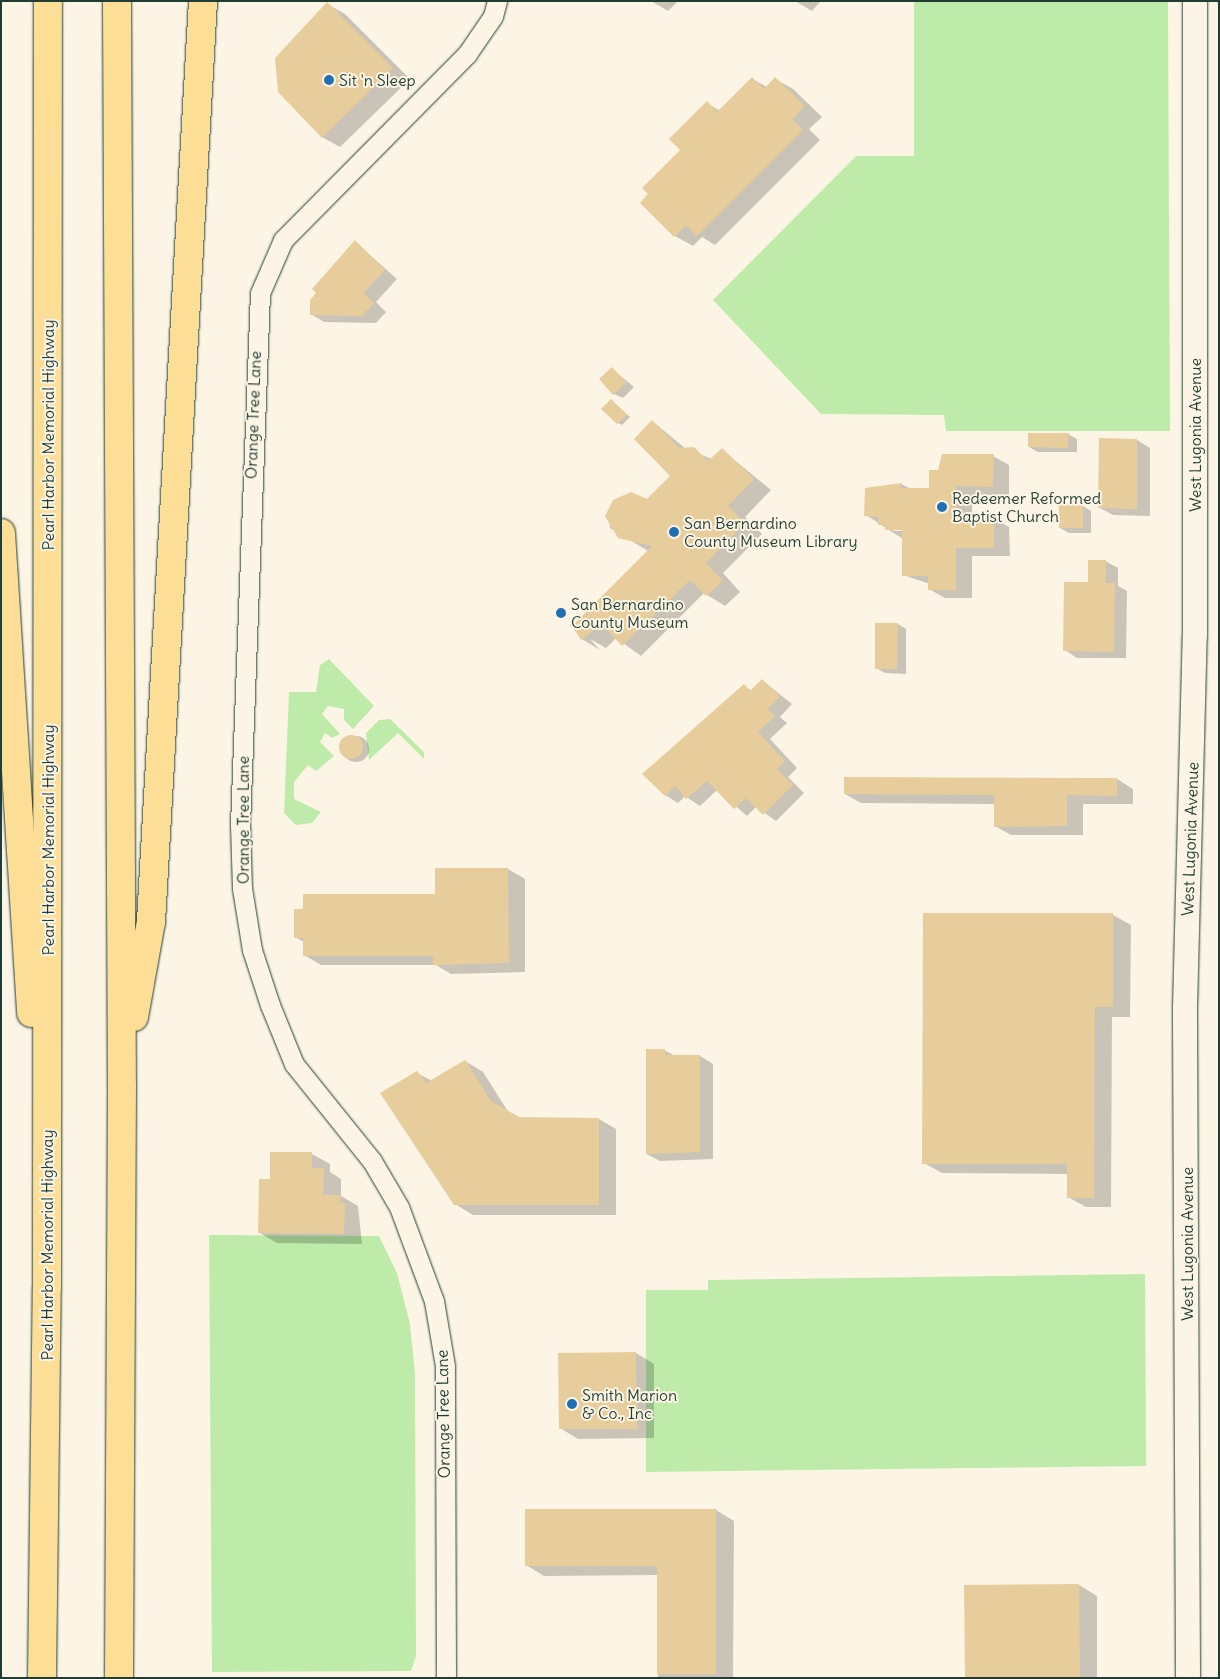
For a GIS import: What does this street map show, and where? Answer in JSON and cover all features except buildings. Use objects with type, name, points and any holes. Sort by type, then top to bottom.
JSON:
[{"type":"highway","name":"Pearl Harbor Memorial Highway","points":[[42,1678],[47,1287],[48,1]]},
{"type":"highway","points":[[117,1],[122,1085],[119,1678]]},
{"type":"highway","points":[[122,1085],[151,922],[203,1]]},
{"type":"highway","points":[[1,534],[47,1287]]},
{"type":"street","name":"Orange Tree Lane","points":[[446,1678],[445,1366],[434,1301],[398,1207],[372,1161],[294,1064],[273,1012],[251,941],[242,888],[240,825],[260,293],[283,240],[467,54],[493,16],[497,1]]},
{"type":"street","name":"West Lugonia Avenue","points":[[1188,1678],[1185,1008],[1196,636],[1195,1]]},
{"type":"green space","points":[[914,1],[1168,1],[1170,431],[946,431],[944,415],[821,414],[713,300],[856,156],[914,156]]},
{"type":"green space","points":[[329,659],[374,706],[353,729],[344,720],[344,709],[328,706],[322,714],[340,734],[332,738],[325,733],[320,742],[334,756],[316,771],[308,765],[294,782],[294,799],[321,812],[312,823],[296,825],[284,813],[289,692],[316,692],[320,665]]},
{"type":"green space","points":[[390,719],[424,752],[424,759],[398,733],[369,760],[366,733],[379,720]]},
{"type":"green space","points":[[209,1235],[379,1236],[397,1273],[410,1324],[415,1373],[416,1656],[411,1671],[212,1672]]},
{"type":"green space","points":[[1145,1274],[1146,1466],[646,1472],[646,1290],[708,1290],[708,1280]]},
{"type":"place","name":"Sit 'n Sleep","points":[[329,80]]},
{"type":"place","name":"Redeemer Reformed Baptist Church","points":[[942,507]]},
{"type":"place","name":"San Bernardino County Museum Library","points":[[674,532]]},
{"type":"place","name":"San Bernardino County Museum","points":[[561,613]]},
{"type":"place","name":"Smith Marion & Co., Inc","points":[[572,1404]]}]
